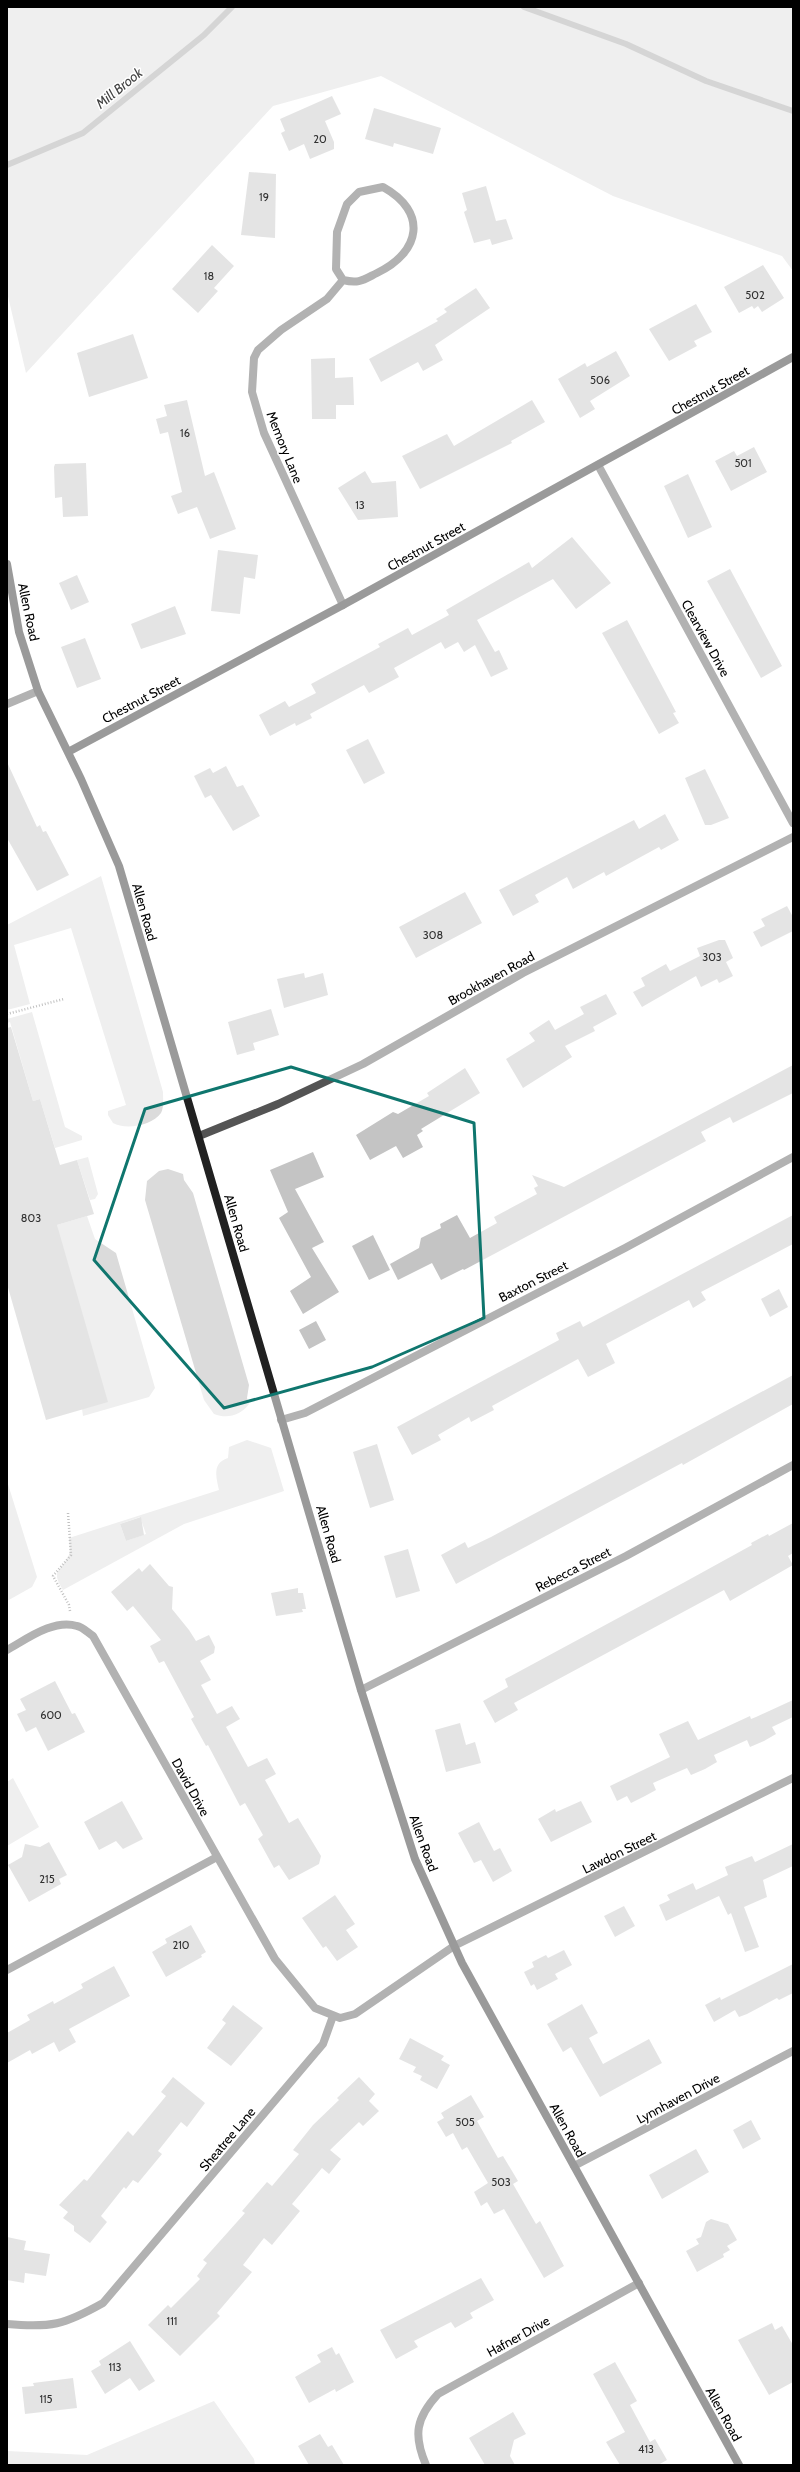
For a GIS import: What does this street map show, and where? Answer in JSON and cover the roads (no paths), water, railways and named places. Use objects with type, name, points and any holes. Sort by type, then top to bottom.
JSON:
[{"type":"street","points":[[383,187],[398,196],[408,210],[414,232],[411,245],[388,268],[356,283],[343,280],[336,269],[337,232],[347,204],[359,192],[383,187]]},
{"type":"street","name":"Memory Lane","points":[[343,280],[327,299],[281,330],[258,350],[254,358],[252,392],[264,433],[343,605]]},
{"type":"street","name":"Chestnut Street","points":[[68,752],[343,605],[793,358]]},
{"type":"street","name":"Clearview Drive","points":[[598,464],[793,823]]},
{"type":"street","name":"Allen Road","points":[[7,564],[19,632],[38,690],[68,752],[119,866],[281,1420],[362,1690],[415,1859],[454,1946],[739,2465]]},
{"type":"street","points":[[7,704],[38,690]]},
{"type":"street","name":"Brookhaven Road","points":[[199,1136],[278,1104],[363,1064],[523,973],[793,837]]},
{"type":"street","name":"Baxton Street","points":[[281,1420],[305,1413],[590,1266],[793,1157]]},
{"type":"street","name":"Rebecca Street","points":[[362,1690],[626,1556],[793,1465]]},
{"type":"street","name":"David Drive","points":[[7,1650],[45,1629],[71,1625],[78,1626],[93,1636],[216,1857],[275,1959],[316,2008],[333,2016]]},
{"type":"street","name":"Lawdon Street","points":[[454,1946],[793,1778]]},
{"type":"street","points":[[7,1970],[216,1857]]},
{"type":"street","points":[[333,2016],[340,2018],[355,2014],[454,1946]]},
{"type":"street","name":"Sheatree Lane","points":[[7,2324],[39,2327],[59,2324],[72,2321],[103,2303],[323,2044],[333,2016]]},
{"type":"street","name":"Lynnhaven Drive","points":[[574,2166],[793,2051]]},
{"type":"street","name":"Hafner Drive","points":[[426,2465],[418,2447],[418,2429],[426,2406],[438,2394],[639,2283]]},
{"type":"waterway","name":"Mill Brook","points":[[7,165],[83,133],[204,35],[232,7]]},
{"type":"waterway","points":[[524,7],[626,44],[706,81],[793,111]]}]
